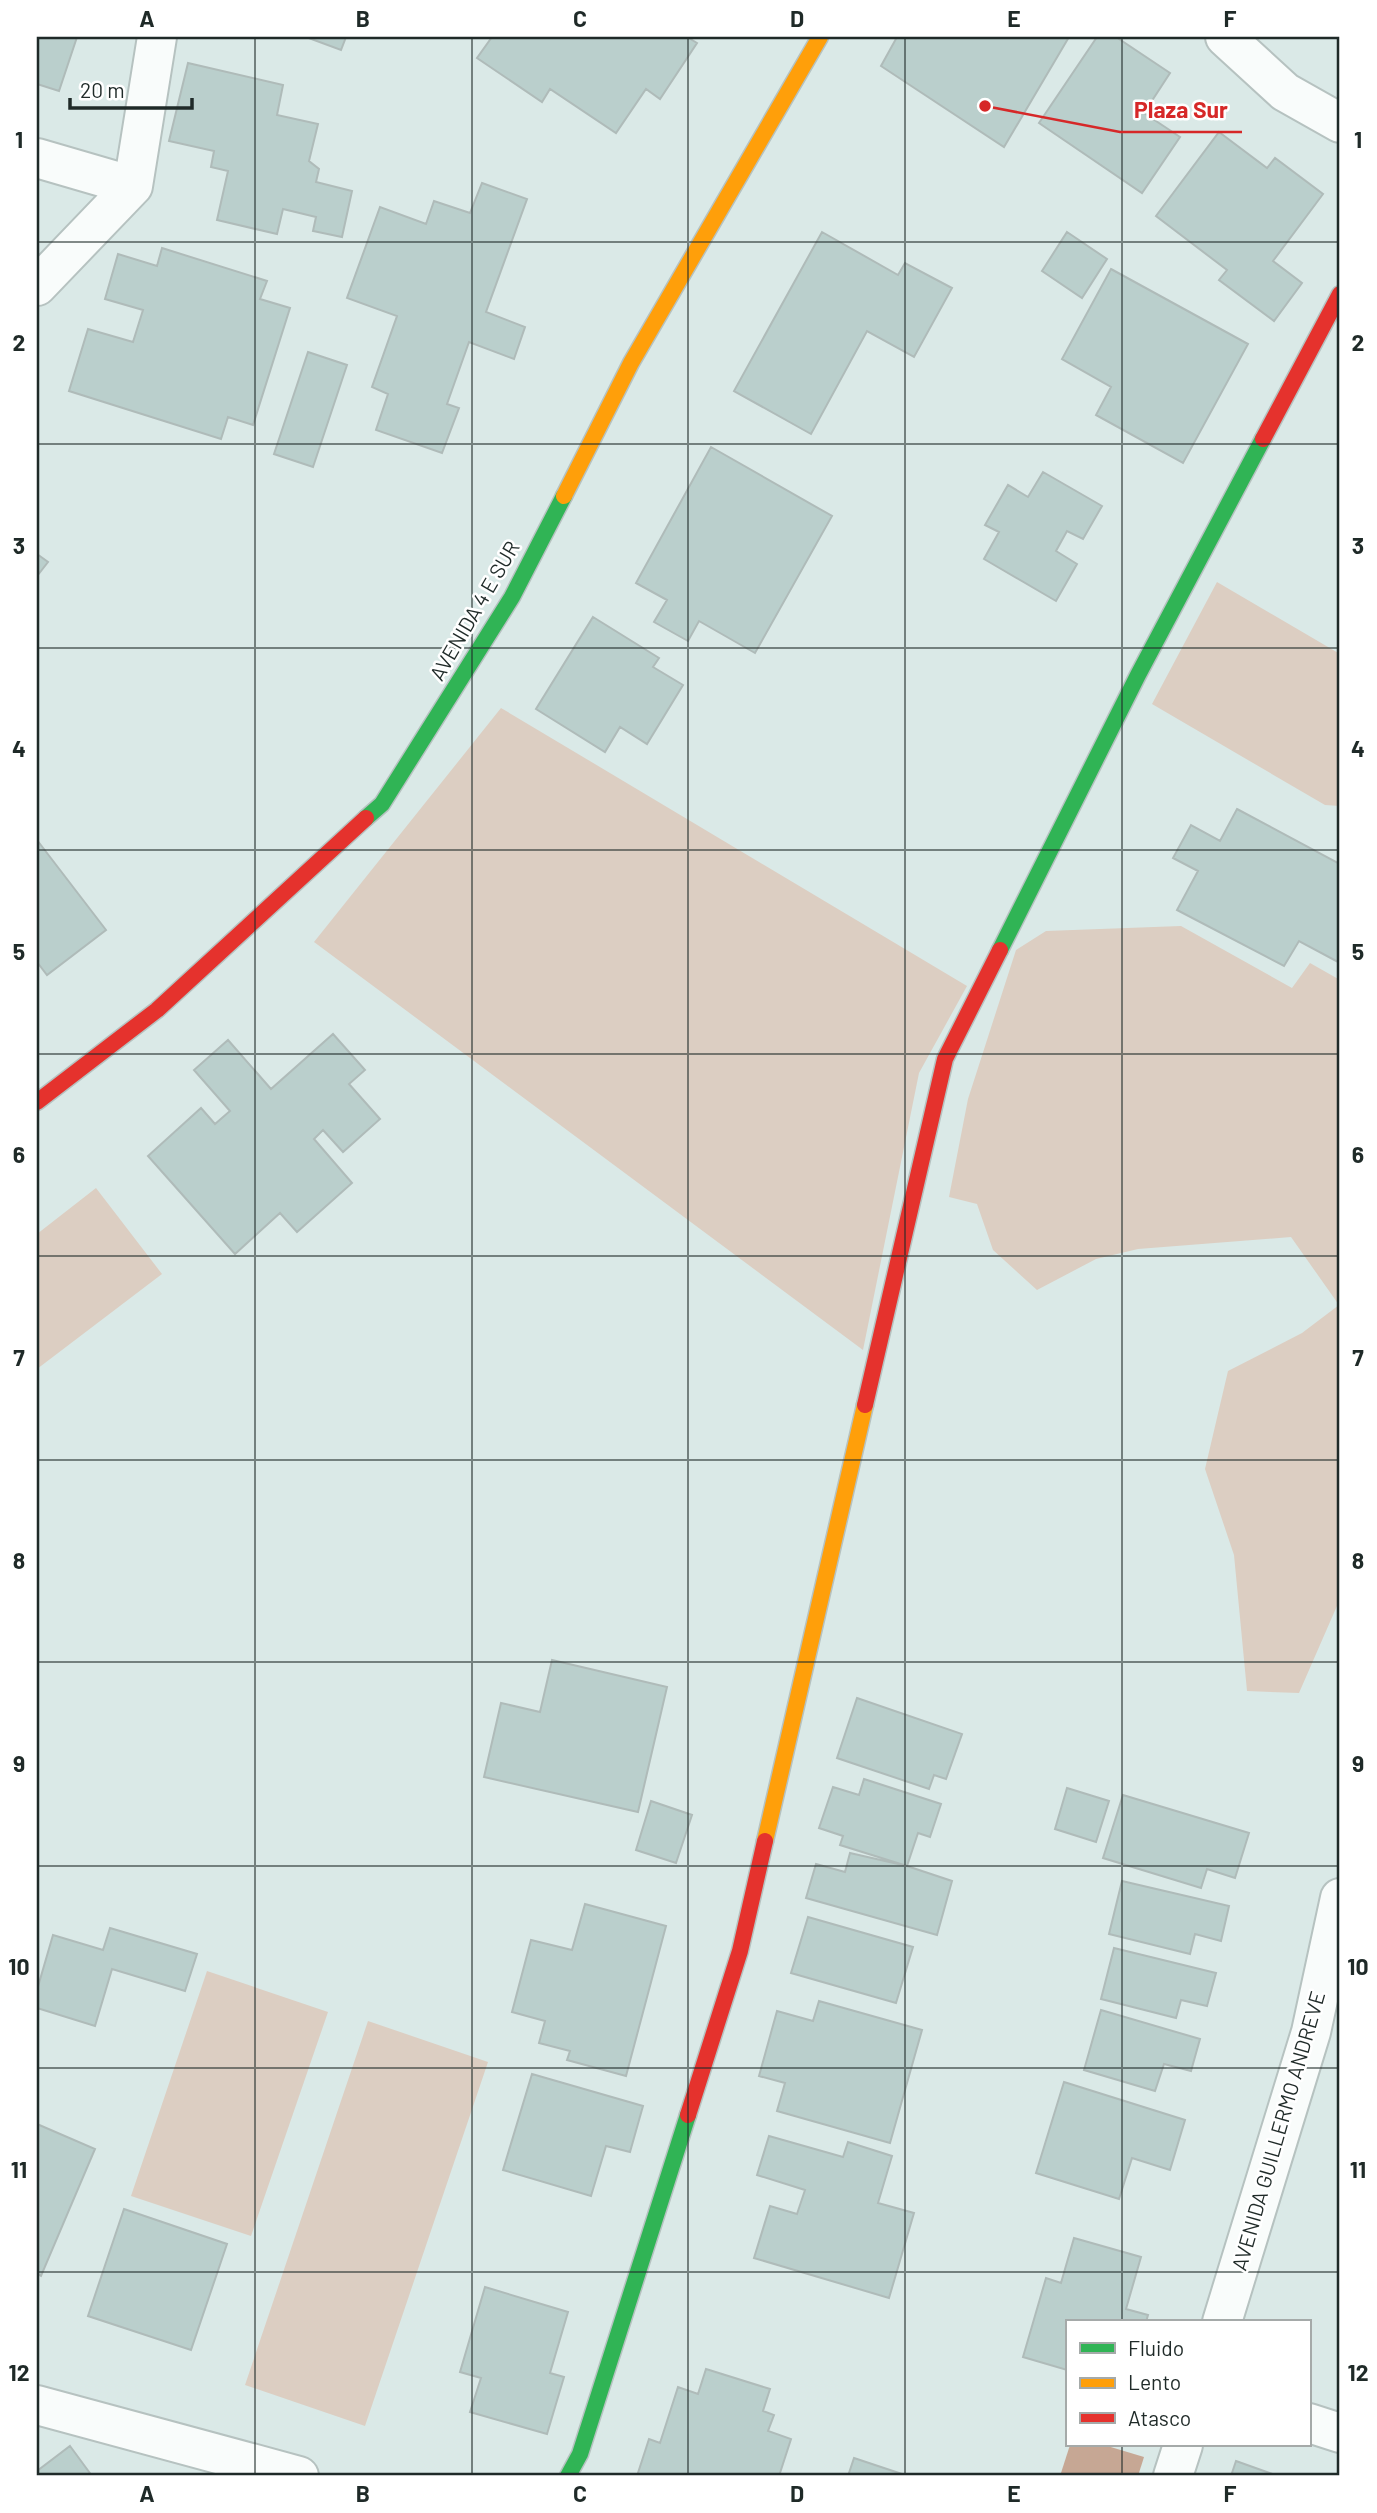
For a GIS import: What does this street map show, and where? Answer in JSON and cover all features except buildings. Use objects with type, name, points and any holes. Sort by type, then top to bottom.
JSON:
[{"type":"street","points":[[37,286],[133,186],[157,37]]},
{"type":"street","name":"AVENIDA 4 E SUR","points":[[37,1102],[157,1010],[382,804],[512,597],[632,363],[820,37]]},
{"type":"street","points":[[1225,37],[1285,92],[1340,123]]},
{"type":"street","points":[[37,158],[133,186]]},
{"type":"street","points":[[568,2476],[580,2454],[740,1951],[945,1059],[1138,674],[1340,294]]},
{"type":"street","name":"AVENIDA GUILLERMO ANDREVE","points":[[1223,2320],[1326,2036],[1340,1898]]},
{"type":"street","points":[[37,2405],[299,2476]]},
{"type":"street","points":[[1310,2423],[1340,2432]]},
{"type":"street","points":[[1173,2476],[1183,2446]]},
{"type":"shaded area","points":[[1217,582],[1340,654],[1340,806],[1325,805],[1152,704]]},
{"type":"shaded area","points":[[501,708],[967,986],[919,1073],[863,1350],[314,942]]},
{"type":"shaded area","points":[[1181,926],[1292,988],[1310,963],[1340,980],[1340,1599],[1299,1693],[1247,1691],[1234,1555],[1205,1469],[1228,1371],[1302,1333],[1339,1305],[1291,1237],[1138,1249],[1096,1259],[1037,1290],[993,1250],[977,1204],[949,1197],[968,1099],[1016,950],[1046,931]]},
{"type":"shaded area","points":[[96,1188],[162,1274],[37,1369],[37,1234]]},
{"type":"shaded area","points":[[207,1971],[328,2012],[251,2236],[131,2196]]},
{"type":"shaded area","points":[[368,2021],[488,2062],[365,2426],[245,2385]]},
{"type":"shaded area","points":[[1070,2446],[1107,2446],[1144,2457],[1138,2476],[1060,2476]]},
{"type":"traffic: fast","points":[[1000,950],[1138,675],[1263,439]]},
{"type":"traffic: fast","points":[[366,818],[382,804],[512,597],[564,496]]},
{"type":"traffic: fast","points":[[568,2476],[580,2454],[688,2115]]},
{"type":"traffic: slow","points":[[564,496],[631,363],[820,37]]},
{"type":"traffic: slow","points":[[765,1841],[865,1405]]},
{"type":"traffic: jam","points":[[1263,439],[1340,294]]},
{"type":"traffic: jam","points":[[37,1102],[157,1010],[366,818]]},
{"type":"traffic: jam","points":[[865,1405],[945,1059],[1000,950]]},
{"type":"traffic: jam","points":[[688,2115],[740,1951],[765,1841]]},
{"type":"place","name":"Plaza Sur","points":[[985,106]]}]
